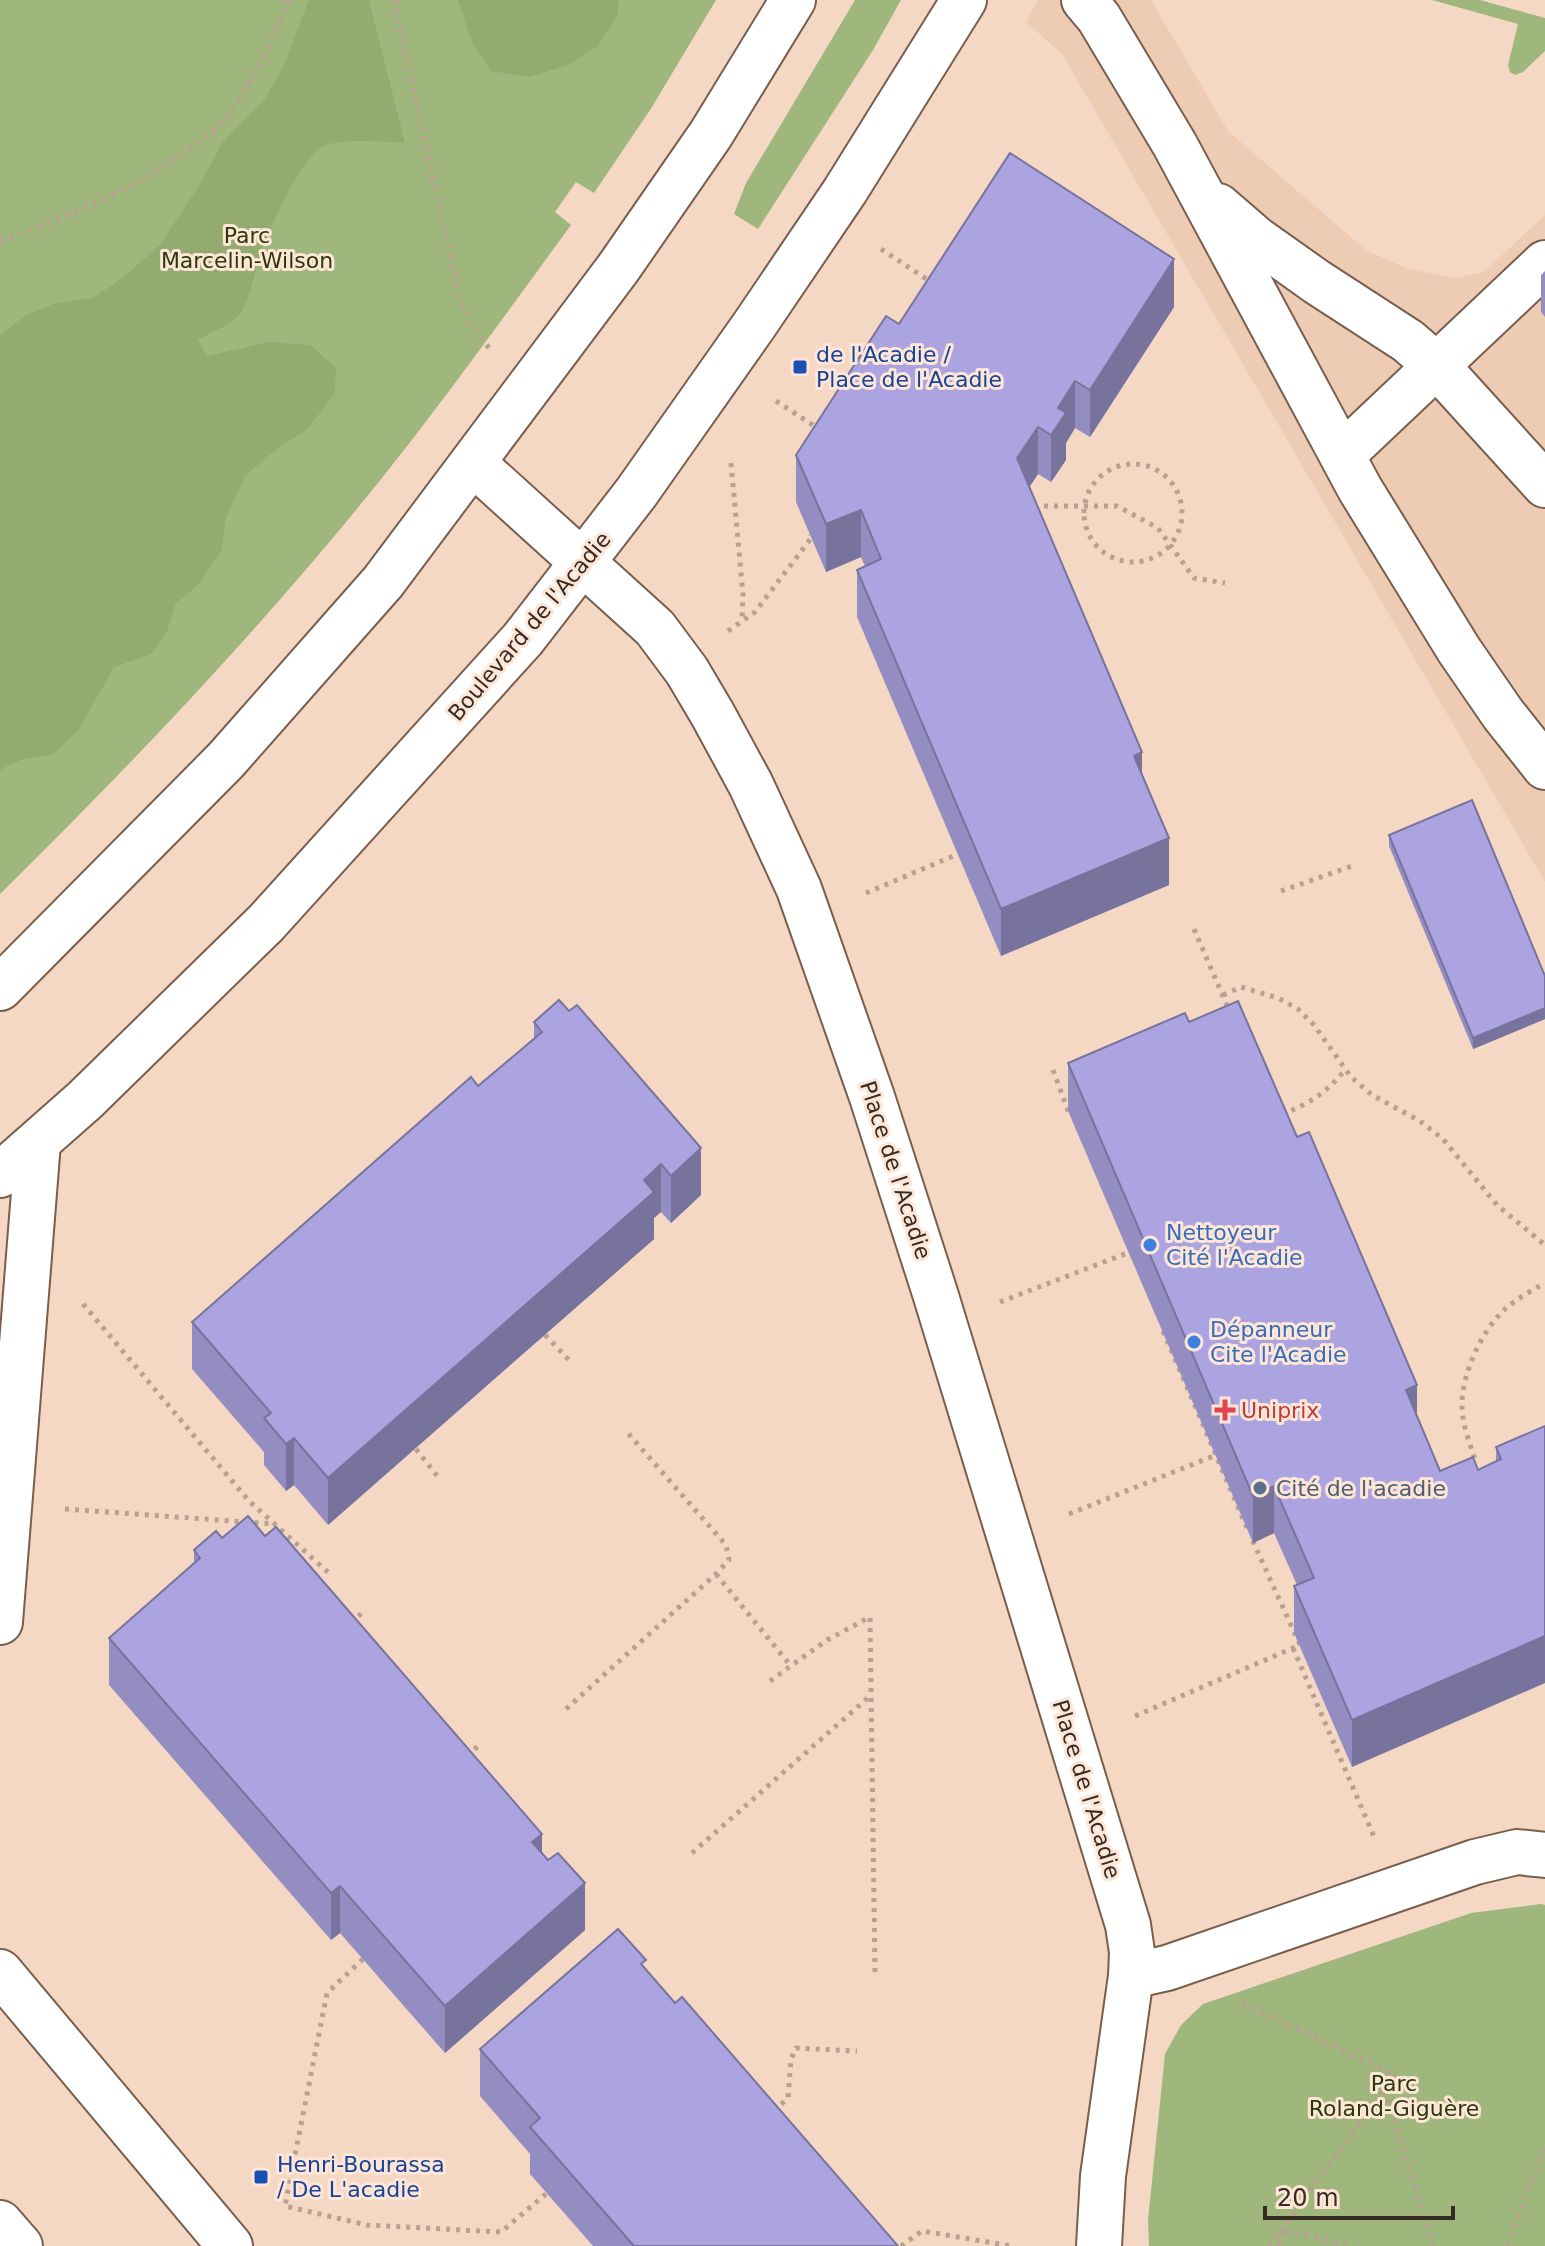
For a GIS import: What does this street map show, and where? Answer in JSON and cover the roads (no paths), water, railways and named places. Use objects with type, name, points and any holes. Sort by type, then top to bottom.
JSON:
[{"type":"main road","points":[[0,988],[166,822],[278,703],[383,582],[619,267],[711,134],[793,0]]},
{"type":"main road","name":"Boulevard de l'Acadie","points":[[0,1175],[117,1069],[266,923],[523,639],[584,563],[755,324],[845,191],[964,0]]},
{"type":"main road","points":[[1084,0],[1099,18],[1194,181],[1360,489],[1459,650],[1503,714],[1545,767]]},
{"type":"main road","points":[[1194,181],[1222,211],[1255,238],[1408,341],[1437,366],[1545,485]]},
{"type":"main road","points":[[1342,455],[1545,263]]},
{"type":"main road","name":"Place de l'Acadie","points":[[474,464],[655,628],[687,671],[751,785],[799,889],[875,1105],[1128,1925],[1132,1952],[1131,1976],[1103,2176],[1099,2246]]},
{"type":"main road","points":[[0,1622],[38,1142]]},
{"type":"main road","points":[[1131,1976],[1167,1968],[1475,1862],[1517,1852],[1545,1855]]},
{"type":"main road","points":[[0,1972],[230,2246]]},
{"type":"main road","points":[[0,2223],[20,2246]]},
{"type":"place","name":"de l'Acadie / Place de l'Acadie","points":[[800,367]]},
{"type":"place","name":"Nettoyeur Cité l'Acadie","points":[[1150,1245]]},
{"type":"place","name":"Dépanneur Cite l'Acadie","points":[[1194,1342]]},
{"type":"place","name":"Uniprix","points":[[1225,1410]]},
{"type":"place","name":"Cité de l'acadie","points":[[1260,1488]]},
{"type":"place","name":"Henri-Bourassa / De L'acadie","points":[[261,2177]]},
{"type":"park label","name":"Parc Marcelin-Wilson","points":[[247,248]]},
{"type":"park label","name":"Parc Roland-Giguère","points":[[1394,2096]]}]
